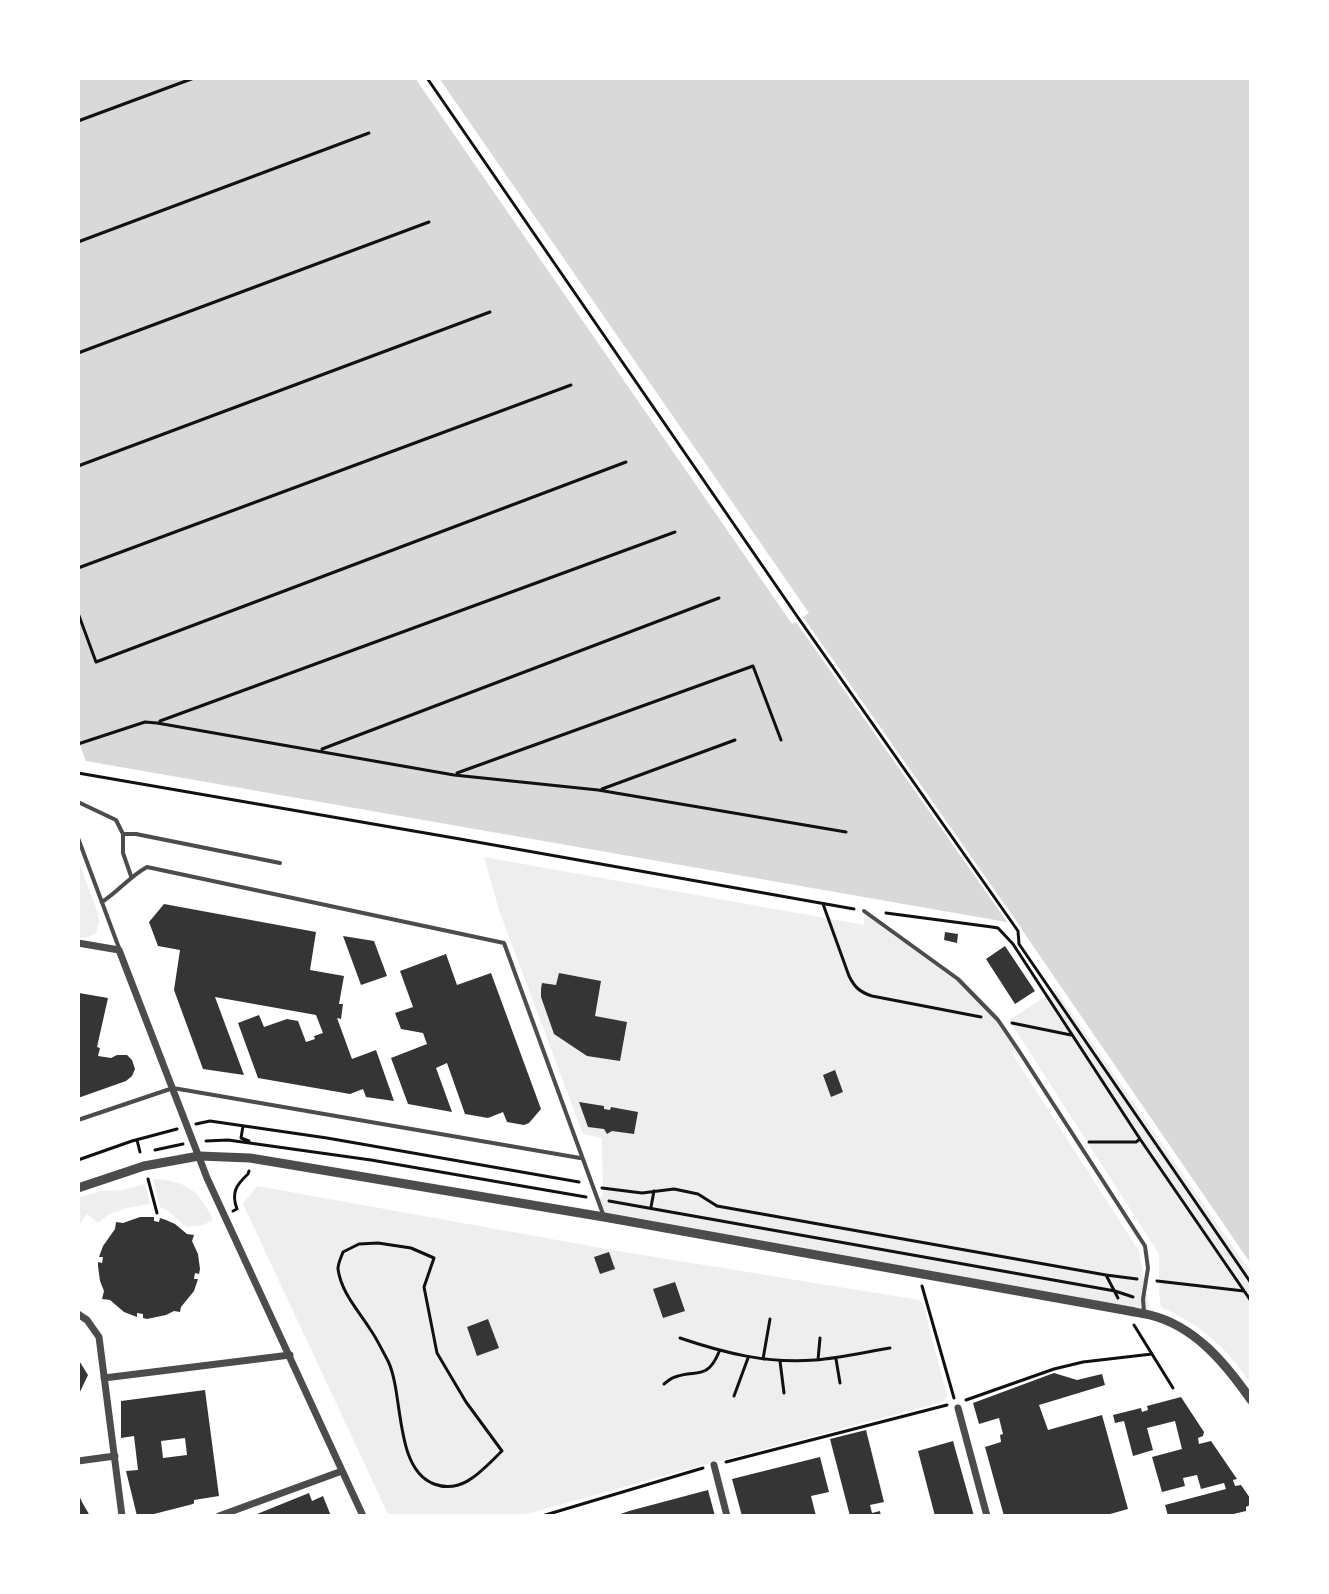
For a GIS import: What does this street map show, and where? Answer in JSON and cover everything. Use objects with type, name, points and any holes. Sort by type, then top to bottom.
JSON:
[{"type":"street","points":[[78,943],[119,950],[199,1156],[363,1516]]},
{"type":"street","points":[[78,1188],[144,1166],[199,1156],[250,1158],[604,1217],[1124,1310],[1178,1326],[1205,1344],[1251,1400]]},
{"type":"street","points":[[78,1314],[87,1320],[99,1337],[122,1516]]},
{"type":"street","points":[[104,1378],[290,1355]]},
{"type":"street","points":[[957,1406],[987,1516]]},
{"type":"street","points":[[78,1461],[115,1456]]},
{"type":"street","points":[[714,1465],[727,1516]]},
{"type":"street","points":[[219,1516],[342,1471]]},
{"type":"lane","points":[[78,802],[116,820],[123,834],[123,853],[131,876]]},
{"type":"lane","points":[[123,834],[280,863]]},
{"type":"lane","points":[[78,838],[119,950]]},
{"type":"lane","points":[[102,902],[131,876],[147,867],[504,943],[604,1217]]},
{"type":"lane","points":[[864,911],[958,979],[998,1020],[1145,1246],[1148,1268],[1144,1314]]},
{"type":"lane","points":[[78,1120],[173,1088],[582,1158]]},
{"type":"path","points":[[78,121],[194,78]]},
{"type":"path","points":[[427,78],[1018,931],[1019,944],[1251,1283]]},
{"type":"path","points":[[78,242],[369,133]]},
{"type":"path","points":[[78,353],[429,222]]},
{"type":"path","points":[[78,466],[490,312]]},
{"type":"path","points":[[78,568],[571,385]]},
{"type":"path","points":[[78,613],[96,662],[626,462]]},
{"type":"path","points":[[157,723],[675,532]]},
{"type":"path","points":[[318,750],[719,598]]},
{"type":"path","points":[[454,775],[753,666],[781,740]]},
{"type":"path","points":[[78,744],[145,722],[157,723],[454,775],[598,790],[846,832]]},
{"type":"path","points":[[598,790],[735,740]]},
{"type":"path","points":[[78,773],[864,911],[909,914],[998,928],[1013,944],[1140,1139],[1251,1301]]},
{"type":"path","points":[[823,904],[849,976],[861,992],[1072,1035]]},
{"type":"path","points":[[1013,944],[1019,944]]},
{"type":"path","points":[[78,1160],[137,1140],[210,1121],[327,1138],[642,1193],[674,1189],[698,1194],[717,1206],[1106,1275],[1244,1291]]},
{"type":"path","points":[[1081,1145],[1090,1141],[1136,1142],[1140,1139]]},
{"type":"path","points":[[137,1140],[140,1152]]},
{"type":"path","points":[[148,1179],[157,1213]]},
{"type":"path","points":[[378,1243],[411,1248],[434,1258],[424,1287],[437,1353],[466,1402],[502,1451],[471,1480],[441,1487],[428,1482],[417,1472],[406,1445],[390,1366],[343,1287],[338,1265],[343,1252],[359,1244],[378,1243]]},
{"type":"path","points":[[927,1257],[921,1285],[957,1406]]},
{"type":"path","points":[[1106,1275],[1173,1388]]},
{"type":"path","points":[[763,1360],[770,1319]]},
{"type":"path","points":[[680,1338],[719,1351],[763,1360],[818,1360],[890,1348]]},
{"type":"path","points":[[818,1360],[820,1338]]},
{"type":"path","points":[[664,1384],[677,1376],[700,1374],[715,1361],[719,1351]]},
{"type":"path","points":[[542,1516],[714,1465],[957,1406],[1054,1369],[1083,1362],[1152,1354]]},
{"type":"path","points":[[734,1396],[748,1357]]},
{"type":"path","points":[[836,1357],[840,1383]]},
{"type":"path","points":[[780,1360],[784,1393]]},
{"type":"shaded area","points":[[78,78],[1251,78],[1251,1264],[1018,924],[86,761],[78,740]]},
{"type":"shaded area","points":[[484,857],[864,925],[864,911],[958,979],[998,1020],[1019,1051],[1013,1055],[1139,1251],[1150,1314],[604,1217],[597,1198],[603,1196],[602,1138],[583,1134],[499,910]]},
{"type":"shaded area","points":[[78,860],[99,922],[96,933],[79,938]]},
{"type":"shaded area","points":[[1056,990],[1251,1273],[1251,1384],[1212,1339],[1188,1321],[1161,1307],[1159,1254],[1009,1020]]},
{"type":"shaded area","points":[[153,1179],[175,1182],[190,1189],[197,1194],[213,1220],[186,1227],[160,1207]]},
{"type":"shaded area","points":[[145,1184],[150,1204],[116,1212],[98,1223],[87,1214],[78,1227],[78,1198]]},
{"type":"shaded area","points":[[257,1186],[618,1251],[919,1300],[923,1304],[947,1395],[943,1402],[519,1516],[389,1516],[243,1204]]},
{"type":"pier","points":[[415,78],[439,78],[809,613],[803,617],[1022,929],[1018,931],[1010,926],[796,622],[792,624]]},
{"type":"building","points":[[164,904],[316,932],[310,970],[344,976],[339,1004],[343,1004],[341,1019],[337,1018],[352,1059],[376,1050],[394,1101],[366,1097],[363,1089],[350,1094],[258,1078],[238,1023],[259,1015],[264,1027],[287,1019],[298,1021],[306,1042],[323,1033],[316,1015],[215,997],[244,1075],[203,1069],[174,990],[180,950],[158,946],[149,922]]},
{"type":"building","points":[[945,932],[958,934],[957,943],[944,940]]},
{"type":"building","points":[[343,936],[374,941],[387,976],[361,985]]},
{"type":"building","points":[[1005,946],[1035,991],[1015,1004],[986,959]]},
{"type":"building","points":[[446,954],[457,985],[491,973],[541,1109],[529,1123],[507,1122],[503,1112],[488,1118],[465,1114],[447,1063],[436,1068],[452,1112],[408,1104],[391,1058],[427,1044],[423,1033],[401,1029],[395,1013],[413,1007],[400,971]]},
{"type":"building","points":[[559,973],[601,981],[595,1016],[627,1022],[620,1061],[587,1056],[554,1034],[541,989],[542,983],[556,985]]},
{"type":"building","points":[[79,993],[108,998],[97,1047],[100,1048],[98,1056],[111,1058],[127,1055],[135,1069],[126,1081],[78,1098]]},
{"type":"building","points":[[835,1070],[843,1092],[831,1097],[823,1075]]},
{"type":"building","points":[[579,1102],[604,1106],[604,1109],[610,1110],[611,1107],[638,1112],[634,1134],[612,1131],[607,1134],[604,1129],[588,1127]]},
{"type":"building","points":[[140,1217],[154,1217],[154,1221],[159,1222],[160,1218],[166,1220],[187,1234],[194,1235],[192,1241],[200,1269],[199,1274],[195,1273],[194,1279],[198,1279],[194,1291],[180,1312],[147,1319],[143,1318],[143,1314],[137,1313],[137,1317],[124,1312],[110,1300],[102,1299],[104,1291],[98,1262],[102,1263],[103,1257],[99,1257],[103,1246],[115,1229],[116,1222],[123,1223]]},
{"type":"building","points":[[609,1252],[615,1269],[600,1274],[594,1257]]},
{"type":"building","points":[[675,1282],[685,1311],[663,1318],[653,1289]]},
{"type":"building","points":[[488,1319],[499,1348],[477,1356],[467,1327]]},
{"type":"building","points":[[78,1359],[88,1375],[78,1396]]},
{"type":"building","points":[[1054,1373],[1077,1380],[1102,1374],[1105,1385],[1039,1405],[1048,1430],[1102,1415],[1128,1509],[1103,1516],[1004,1516],[985,1447],[1001,1442],[1000,1435],[1003,1434],[999,1418],[979,1424],[973,1403]]},
{"type":"building","points":[[205,1390],[219,1496],[137,1516],[126,1471],[138,1470],[134,1436],[121,1438],[121,1401]],"holes":[[[185,1438],[187,1455],[163,1458],[161,1441]]]},
{"type":"building","points":[[1181,1397],[1204,1432],[1198,1438],[1199,1444],[1211,1441],[1237,1479],[1233,1480],[1235,1486],[1241,1485],[1250,1498],[1246,1511],[1225,1516],[1168,1516],[1165,1505],[1226,1489],[1224,1483],[1201,1489],[1197,1475],[1183,1478],[1185,1486],[1162,1492],[1152,1457],[1182,1449],[1175,1421],[1147,1428],[1153,1450],[1133,1456],[1124,1421],[1115,1423],[1113,1415],[1141,1408],[1142,1412],[1148,1410],[1147,1406]]},
{"type":"building","points":[[866,1430],[884,1502],[870,1505],[872,1513],[880,1511],[881,1516],[850,1516],[830,1439]]},
{"type":"building","points":[[953,1441],[974,1516],[935,1516],[918,1451]]},
{"type":"building","points":[[820,1457],[829,1492],[811,1496],[816,1516],[742,1516],[732,1479]]},
{"type":"building","points":[[708,1490],[715,1516],[615,1516],[629,1511]]},
{"type":"building","points":[[78,1493],[82,1502],[90,1516],[78,1516]]},
{"type":"building","points":[[309,1493],[312,1501],[323,1496],[331,1516],[252,1516]]}]
